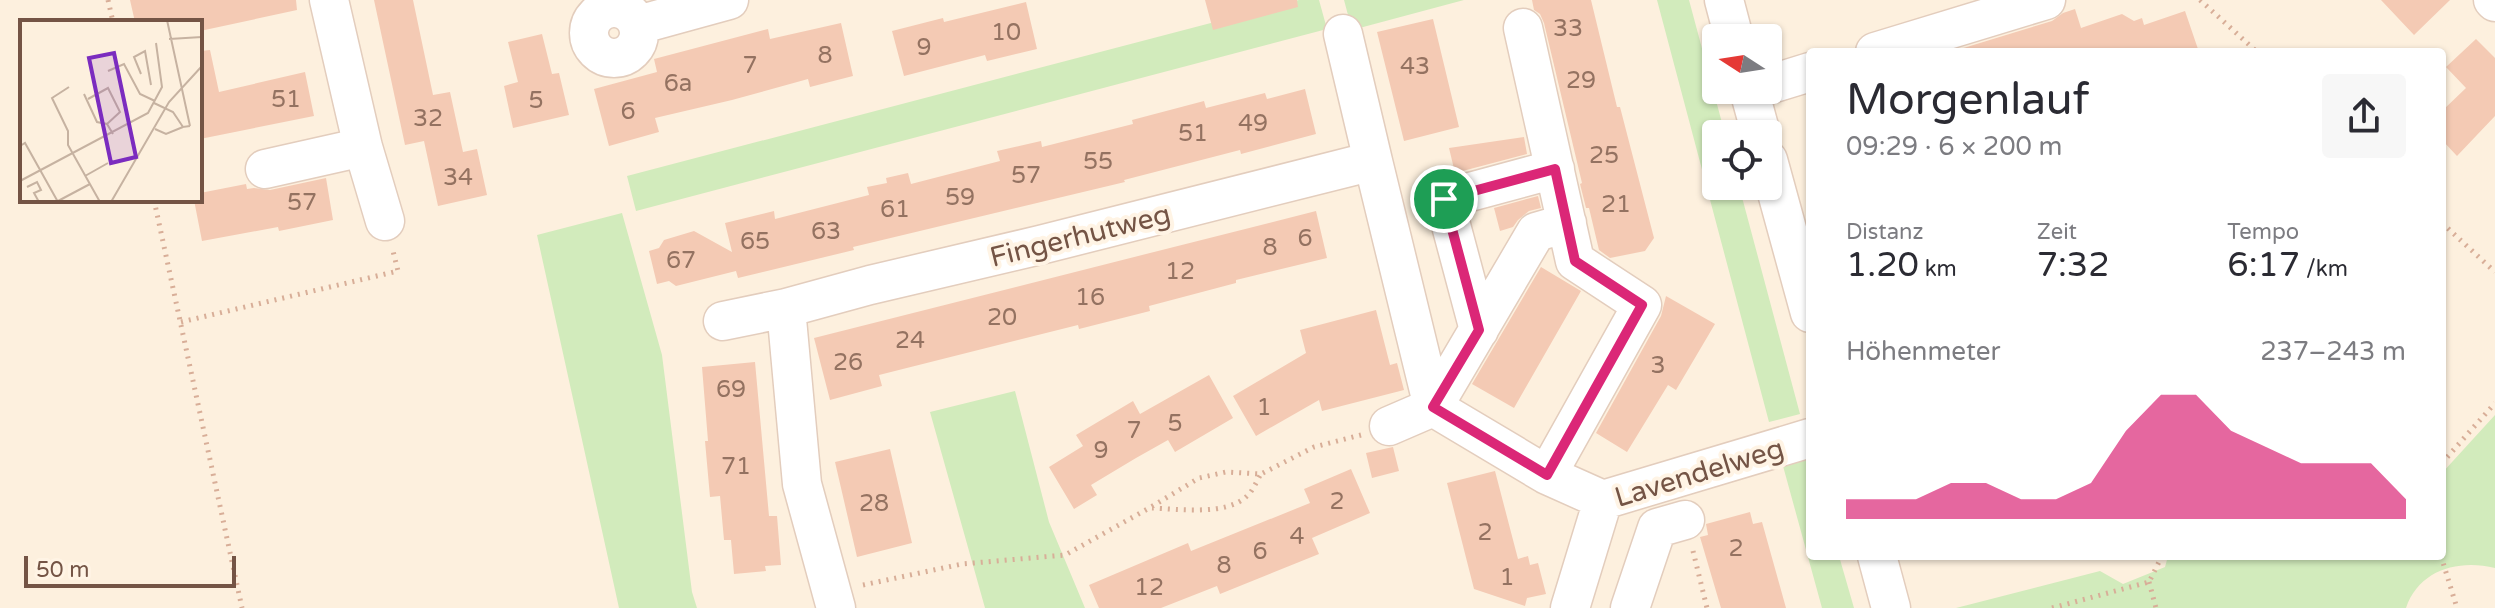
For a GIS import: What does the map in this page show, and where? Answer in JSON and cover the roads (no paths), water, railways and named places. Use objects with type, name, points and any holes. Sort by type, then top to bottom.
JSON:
[{"type":"street","points":[[329,0],[363,147],[385,221]]},
{"type":"street","points":[[638,25],[729,0]]},
{"type":"street","points":[[1724,0],[1730,24]]},
{"type":"street","points":[[1888,48],[2046,0]]},
{"type":"street","points":[[1523,28],[1575,261],[1642,305],[1547,475]]},
{"type":"street","points":[[1343,34],[1433,407],[1547,475],[1603,500]]},
{"type":"street","points":[[1782,81],[1806,73]]},
{"type":"street","points":[[265,169],[363,147]]},
{"type":"street","name":"Fingerhutweg","points":[[723,321],[1055,242],[1373,161]]},
{"type":"street","points":[[1479,330],[1444,199],[1555,169]]},
{"type":"street","points":[[1779,200],[1806,298]]},
{"type":"street","points":[[1389,426],[1433,407],[1536,232],[1567,223]]},
{"type":"street","points":[[786,308],[802,484],[833,600]]},
{"type":"street","name":"Lavendelweg","points":[[1570,608],[1603,500],[1806,439]]},
{"type":"street","points":[[1630,608],[1657,528],[1685,520]]},
{"type":"street","points":[[1878,560],[1891,608]]}]
